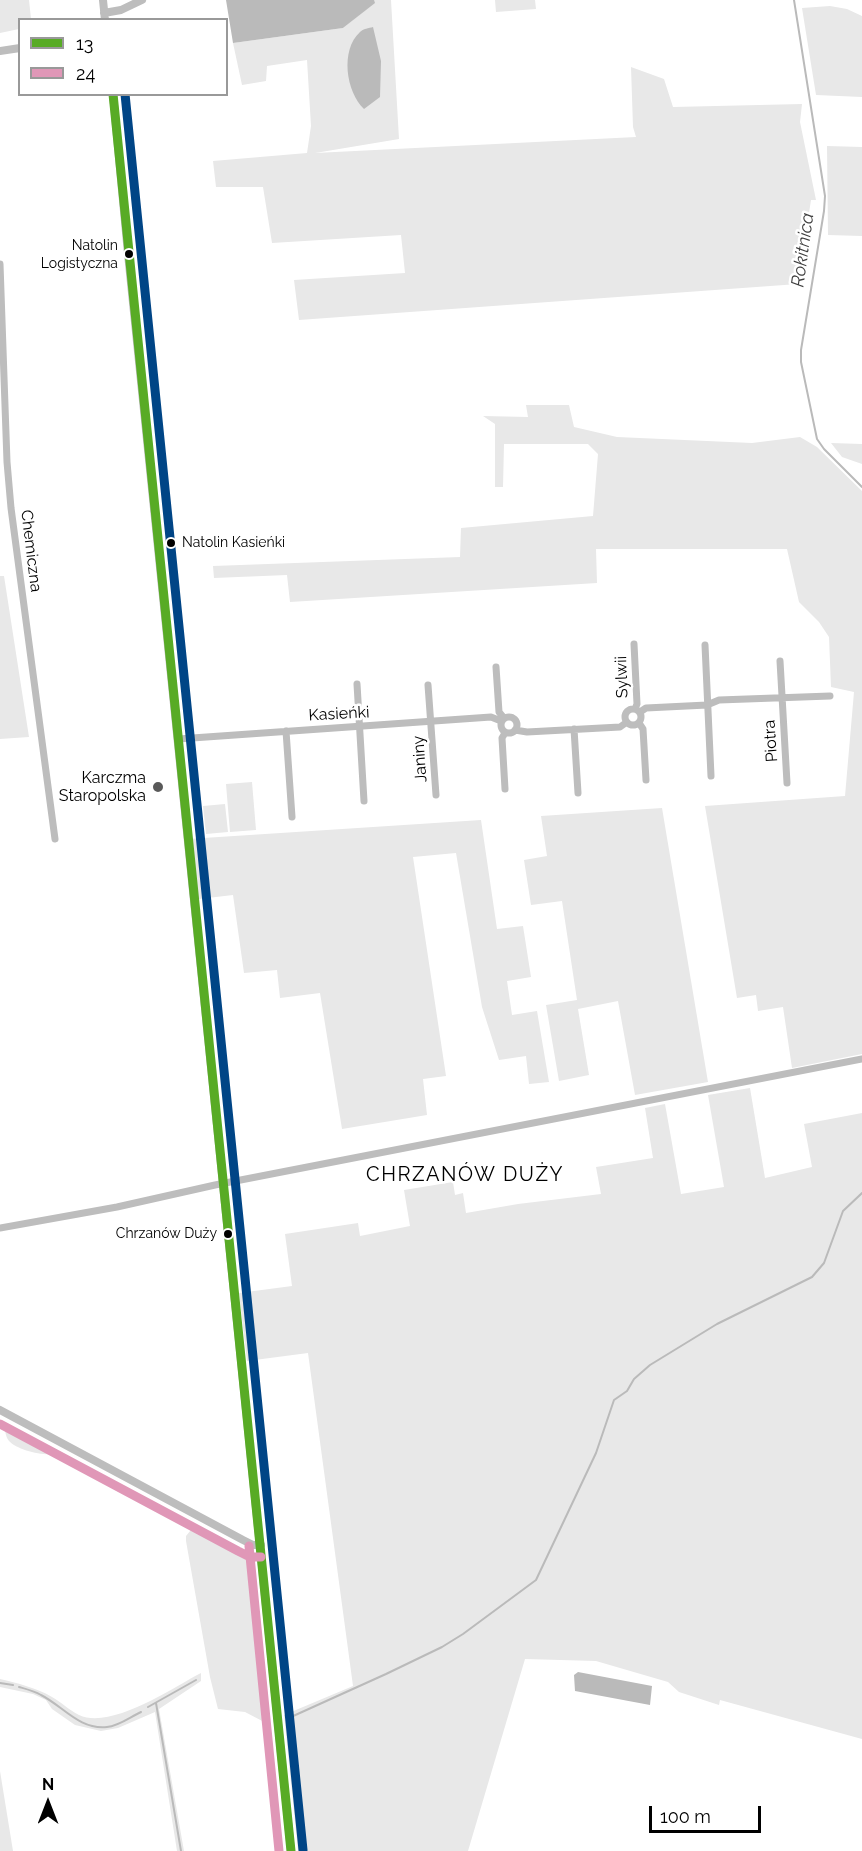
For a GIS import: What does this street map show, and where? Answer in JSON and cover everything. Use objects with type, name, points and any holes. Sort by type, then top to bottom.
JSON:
[{"type":"street","points":[[103,0],[105,16],[142,0]]},
{"type":"street","points":[[0,51],[18,48]]},
{"type":"street","points":[[113,96],[291,1851]]},
{"type":"street","name":"Chemiczna","points":[[0,264],[11,508],[55,839]]},
{"type":"street","name":"Sylwii","points":[[634,644],[637,710]]},
{"type":"street","points":[[705,645],[711,776]]},
{"type":"street","name":"Piotra","points":[[780,661],[787,783]]},
{"type":"street","points":[[496,667],[498,712],[503,720],[501,727],[505,733]]},
{"type":"street","points":[[357,684],[364,801]]},
{"type":"street","name":"Janiny","points":[[428,685],[436,795]]},
{"type":"street","points":[[627,722],[626,713],[632,709],[707,705],[719,700],[830,696]]},
{"type":"street","points":[[637,710],[641,718],[639,723]]},
{"type":"street","name":"Kasieńki","points":[[178,739],[491,717],[503,720]]},
{"type":"street","points":[[503,720],[511,717],[515,720],[516,730]]},
{"type":"street","points":[[627,722],[633,725],[639,723]]},
{"type":"street","points":[[505,733],[516,730],[527,732],[620,727],[627,722]]},
{"type":"street","points":[[639,723],[643,729],[646,780]]},
{"type":"street","points":[[574,729],[578,793]]},
{"type":"street","points":[[286,731],[292,816]]},
{"type":"street","points":[[505,733],[502,738],[505,789]]},
{"type":"street","points":[[0,1228],[117,1207],[223,1184],[862,1059]]},
{"type":"street","points":[[0,1410],[252,1545],[261,1545]]},
{"type":"shaded area","points":[[0,0],[29,0],[31,18],[18,18],[18,29],[0,33]]},
{"type":"shaded area","points":[[226,0],[374,0],[375,3],[343,28],[233,43]]},
{"type":"shaded area","points":[[374,0],[391,0],[399,139],[315,153],[636,137],[633,127],[631,67],[664,79],[673,107],[802,104],[800,122],[816,200],[811,200],[798,284],[299,320],[294,280],[405,273],[401,235],[272,243],[263,187],[216,187],[213,161],[307,153],[311,126],[307,60],[267,66],[266,81],[242,85],[233,43],[343,28],[374,3]]},
{"type":"shaded area","points":[[495,0],[535,0],[536,9],[496,12]]},
{"type":"shaded area","points":[[830,6],[847,9],[862,16],[862,97],[816,95],[802,8]]},
{"type":"shaded area","points":[[373,27],[381,61],[380,97],[364,109],[353,92],[348,60],[354,40],[361,31]]},
{"type":"shaded area","points":[[827,146],[862,147],[862,236],[828,235]]},
{"type":"shaded area","points":[[526,405],[569,405],[574,427],[617,437],[752,443],[800,437],[817,447],[862,491],[862,1054],[792,1068],[783,1007],[758,1011],[756,995],[737,998],[705,806],[845,796],[854,692],[831,687],[829,637],[819,622],[799,602],[787,549],[596,549],[597,583],[290,602],[287,575],[214,578],[213,566],[460,557],[461,528],[593,516],[598,454],[588,444],[504,444],[503,487],[495,487],[495,424],[483,416],[528,417]]},
{"type":"shaded area","points":[[831,443],[862,444],[862,464],[842,457]]},
{"type":"shaded area","points":[[0,576],[4,576],[29,737],[0,739]]},
{"type":"shaded area","points":[[252,782],[256,830],[230,832],[226,784]]},
{"type":"shaded area","points":[[225,804],[228,832],[206,834],[203,806]]},
{"type":"shaded area","points":[[662,808],[708,1082],[635,1095],[618,1001],[578,1009],[589,1075],[559,1081],[546,1005],[577,1000],[562,901],[531,905],[524,860],[547,856],[541,816]]},
{"type":"shaded area","points":[[481,820],[497,929],[523,926],[531,977],[507,981],[512,1015],[537,1011],[549,1082],[529,1084],[526,1056],[499,1060],[482,1007],[456,853],[413,857],[446,1076],[423,1079],[427,1115],[342,1129],[320,993],[280,998],[277,970],[244,973],[233,895],[199,899],[194,897],[188,839]]},
{"type":"shaded area","points":[[750,1088],[765,1178],[812,1167],[804,1124],[862,1113],[862,1739],[720,1700],[719,1705],[679,1692],[668,1682],[596,1661],[525,1659],[468,1851],[298,1851],[284,1715],[353,1686],[308,1353],[247,1361],[239,1293],[292,1286],[285,1234],[358,1223],[360,1236],[410,1226],[404,1190],[453,1182],[455,1195],[463,1193],[466,1213],[601,1194],[596,1167],[653,1158],[645,1108],[665,1104],[681,1194],[724,1187],[708,1095]]},
{"type":"shaded area","points":[[4,1422],[61,1452],[42,1454],[13,1445],[5,1432]]},
{"type":"shaded area","points":[[195,1525],[251,1555],[268,1724],[245,1712],[218,1709],[210,1677],[186,1541],[186,1536]]},
{"type":"shaded area","points":[[578,1672],[652,1686],[650,1705],[575,1691],[574,1675]]},
{"type":"shaded area","points":[[201,1673],[201,1681],[159,1709],[184,1851],[177,1851],[155,1712],[118,1728],[101,1731],[75,1725],[52,1709],[46,1700],[33,1694],[0,1687],[0,1679],[27,1686],[52,1697],[79,1715],[92,1718],[107,1717],[141,1705]]},
{"type":"shaded area","points":[[0,1771],[13,1851],[0,1851]]},
{"type":"waterway","name":"Rokitnica","points":[[794,0],[825,196],[801,362],[817,439],[862,487]]},
{"type":"waterway","points":[[291,1717],[442,1647],[536,1580],[596,1453],[614,1400],[627,1391],[634,1379],[650,1365],[717,1324],[812,1277],[824,1263],[843,1211],[862,1193]]},
{"type":"waterway","points":[[148,1707],[196,1680]]},
{"type":"waterway","points":[[0,1683],[13,1685]]},
{"type":"waterway","points":[[19,1687],[38,1694],[80,1721],[97,1727],[116,1725],[141,1712]]},
{"type":"waterway","points":[[156,1703],[181,1851]]},
{"type":"transit line","name":"13","points":[[113,96],[291,1851]]},
{"type":"transit line","points":[[125,96],[303,1850]]},
{"type":"transit line","name":"24","points":[[0,1424],[238,1551],[250,1557],[261,1557]]},
{"type":"transit line","name":"24","points":[[249,1546],[279,1851]]},
{"type":"place","name":"Natolin Logistyczna","points":[[129,254]]},
{"type":"place","name":"Natolin Kasieńki","points":[[171,543]]},
{"type":"place","name":"Karczma Staropolska","points":[[158,787]]},
{"type":"place","name":"Chrzanów Duży","points":[[228,1234]]},
{"type":"district","name":"CHRZANÓW DUŻY","points":[[465,1175]]}]
